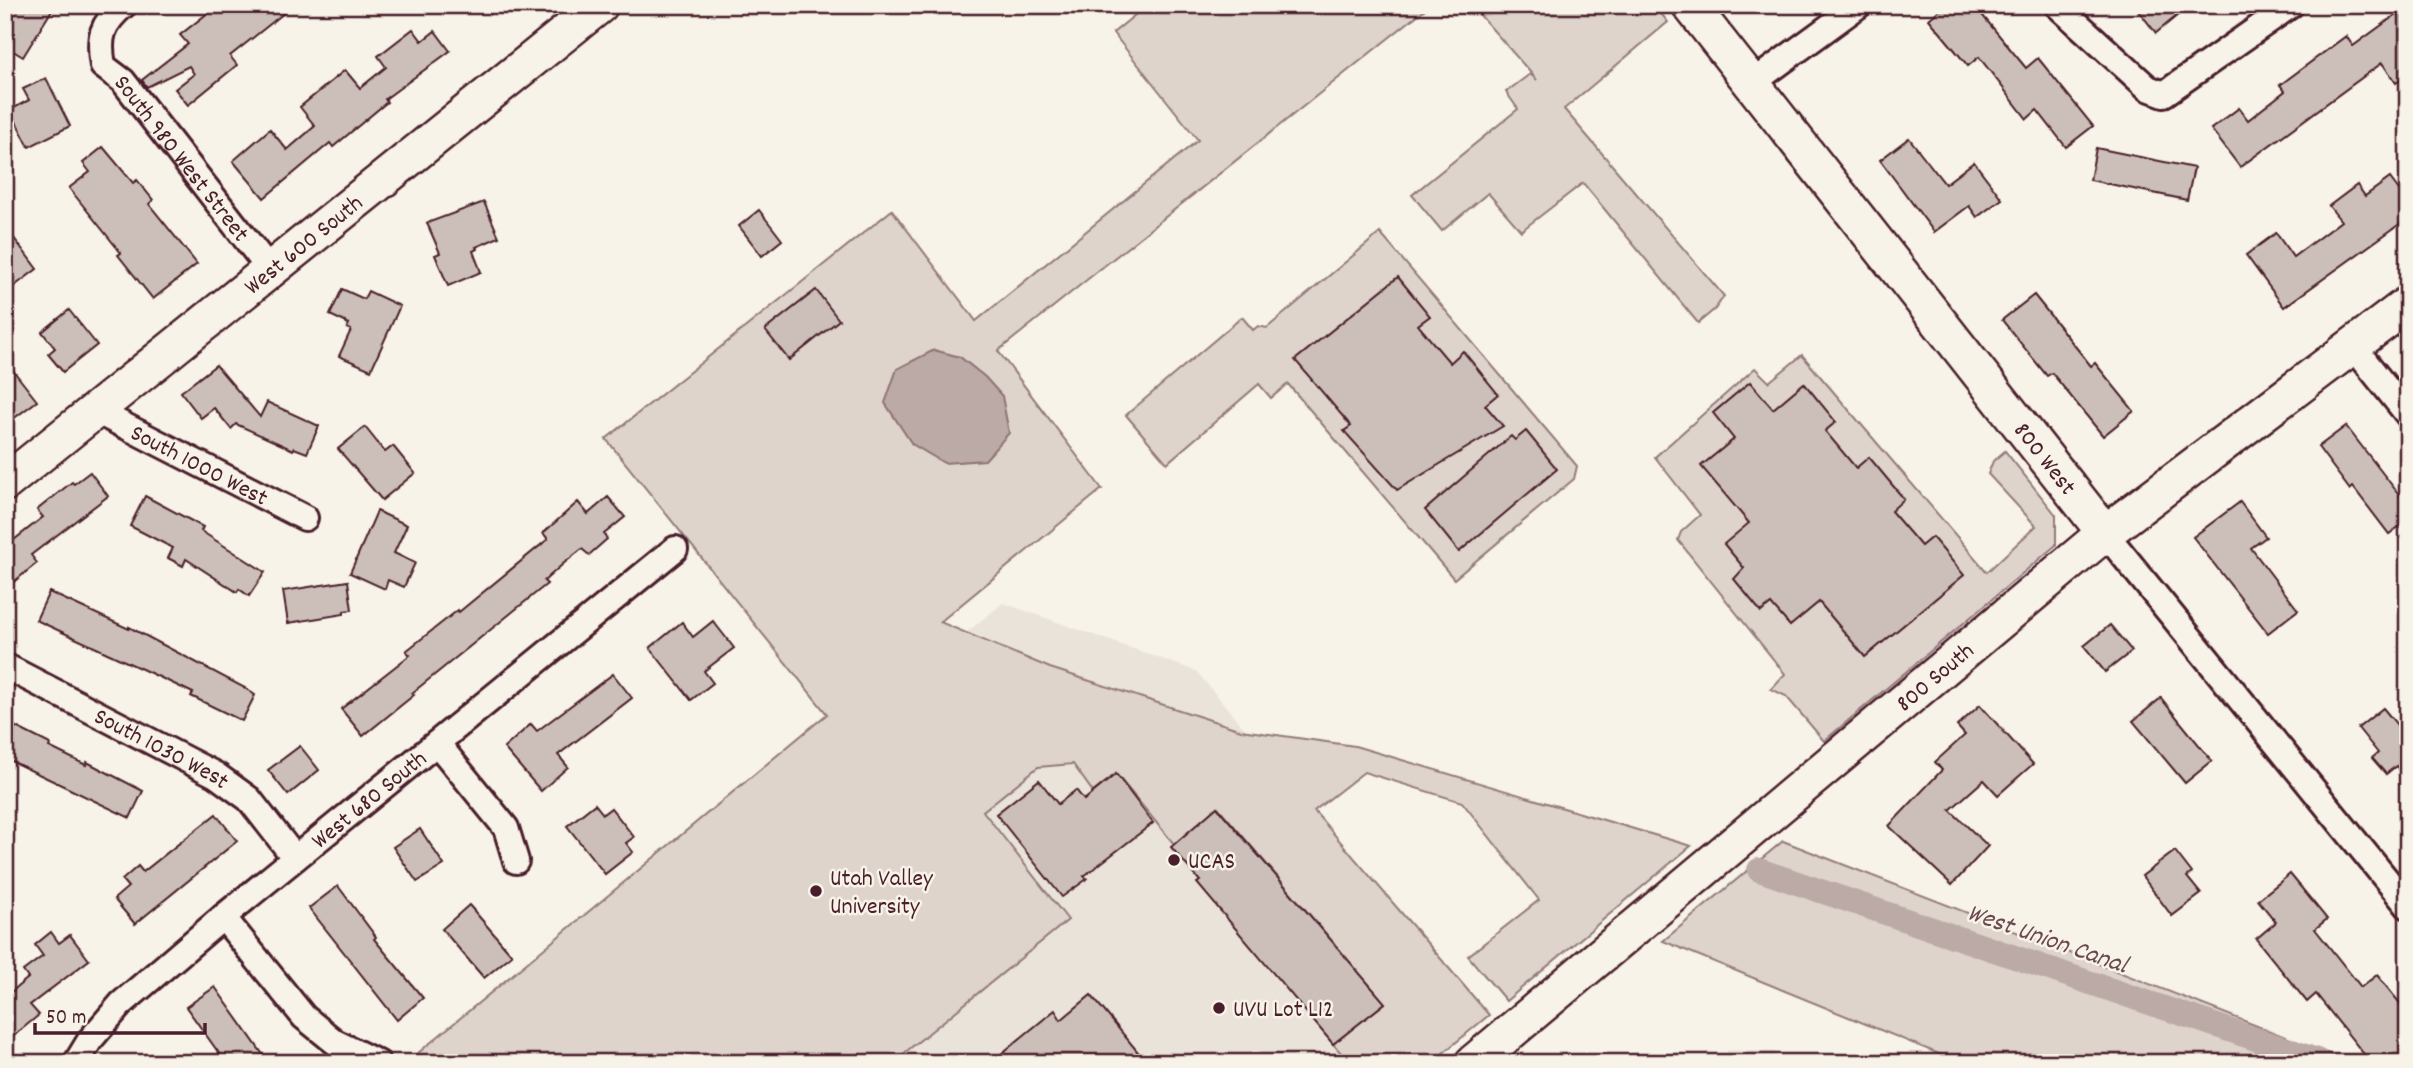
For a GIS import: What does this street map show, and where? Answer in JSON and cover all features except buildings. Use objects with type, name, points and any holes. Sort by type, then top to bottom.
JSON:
[{"type":"street","name":"South 980 West Street","points":[[124,5],[104,26],[99,45],[103,66],[122,81],[270,270]]},
{"type":"street","name":"West 600 South","points":[[5,483],[600,5]]},
{"type":"street","name":"800 West","points":[[1690,5],[2105,533],[2408,906]]},
{"type":"street","points":[[1752,84],[1859,5]]},
{"type":"street","points":[[2057,5],[2148,88],[2164,93],[2291,5]]},
{"type":"street","name":"800 South","points":[[1476,1062],[2105,533],[2408,304]]},
{"type":"street","points":[[2351,345],[2408,415]]},
{"type":"street","name":"South 1000 West","points":[[94,410],[305,518]]},
{"type":"street","name":"West 680 South","points":[[76,1063],[90,1040],[121,1004],[223,917],[675,549]]},
{"type":"street","name":"South 1030 West","points":[[5,666],[216,775],[249,799],[296,858]]},
{"type":"street","points":[[437,743],[506,828],[516,861]]},
{"type":"street","points":[[223,917],[304,1017],[335,1042],[378,1063]]},
{"type":"shaded area","points":[[1147,5],[1430,5],[998,351],[1102,489],[940,622],[1050,668],[1241,730],[1355,746],[1691,846],[1506,1001],[1468,956],[1539,900],[1462,802],[1364,772],[1314,811],[1489,1015],[1431,1063],[1350,1063],[1333,1044],[1385,1003],[1218,807],[1174,844],[1116,774],[1093,792],[1073,764],[1038,767],[983,811],[1068,920],[892,1063],[406,1063],[827,714],[606,439],[892,210],[976,321],[1198,140],[1113,33]]},
{"type":"shaded area","points":[[1471,5],[1654,5],[1668,22],[1564,109],[1724,296],[1715,309],[1698,323],[1583,183],[1521,231],[1488,193],[1442,231],[1412,195],[1518,109],[1506,92],[1530,74],[1537,80]]},
{"type":"shaded area","points":[[1380,233],[1577,466],[1574,479],[1454,579],[1288,384],[1271,398],[1259,384],[1167,463],[1126,415],[1242,317],[1253,330],[1258,326],[1267,328]]},
{"type":"shaded area","points":[[934,350],[960,357],[985,377],[1002,396],[1009,433],[985,460],[944,463],[912,444],[885,403],[897,369]]},
{"type":"shaded area","points":[[1802,355],[1987,572],[2036,526],[1988,474],[1993,461],[2005,451],[2056,515],[2056,545],[1824,741],[1786,696],[1771,689],[1785,674],[1678,540],[1681,532],[1700,515],[1655,457],[1755,368],[1769,382]]},
{"type":"shaded area","points":[[1003,603],[1196,671],[1488,1018],[1433,1063],[406,1063],[825,717],[868,711]]},
{"type":"shaded area","points":[[1783,841],[2352,1063],[1961,1063],[1663,941]]},
{"type":"shaded area","points":[[1727,1050],[1775,1052],[1774,1063],[1727,1063]]},
{"type":"waterway","name":"West Union Canal","points":[[1759,870],[2317,1060]]},
{"type":"place","name":"UCAS","points":[[1174,860]]},
{"type":"place","name":"Utah Valley University","points":[[816,891]]},
{"type":"place","name":"UVU Lot L12","points":[[1219,1008]]}]
